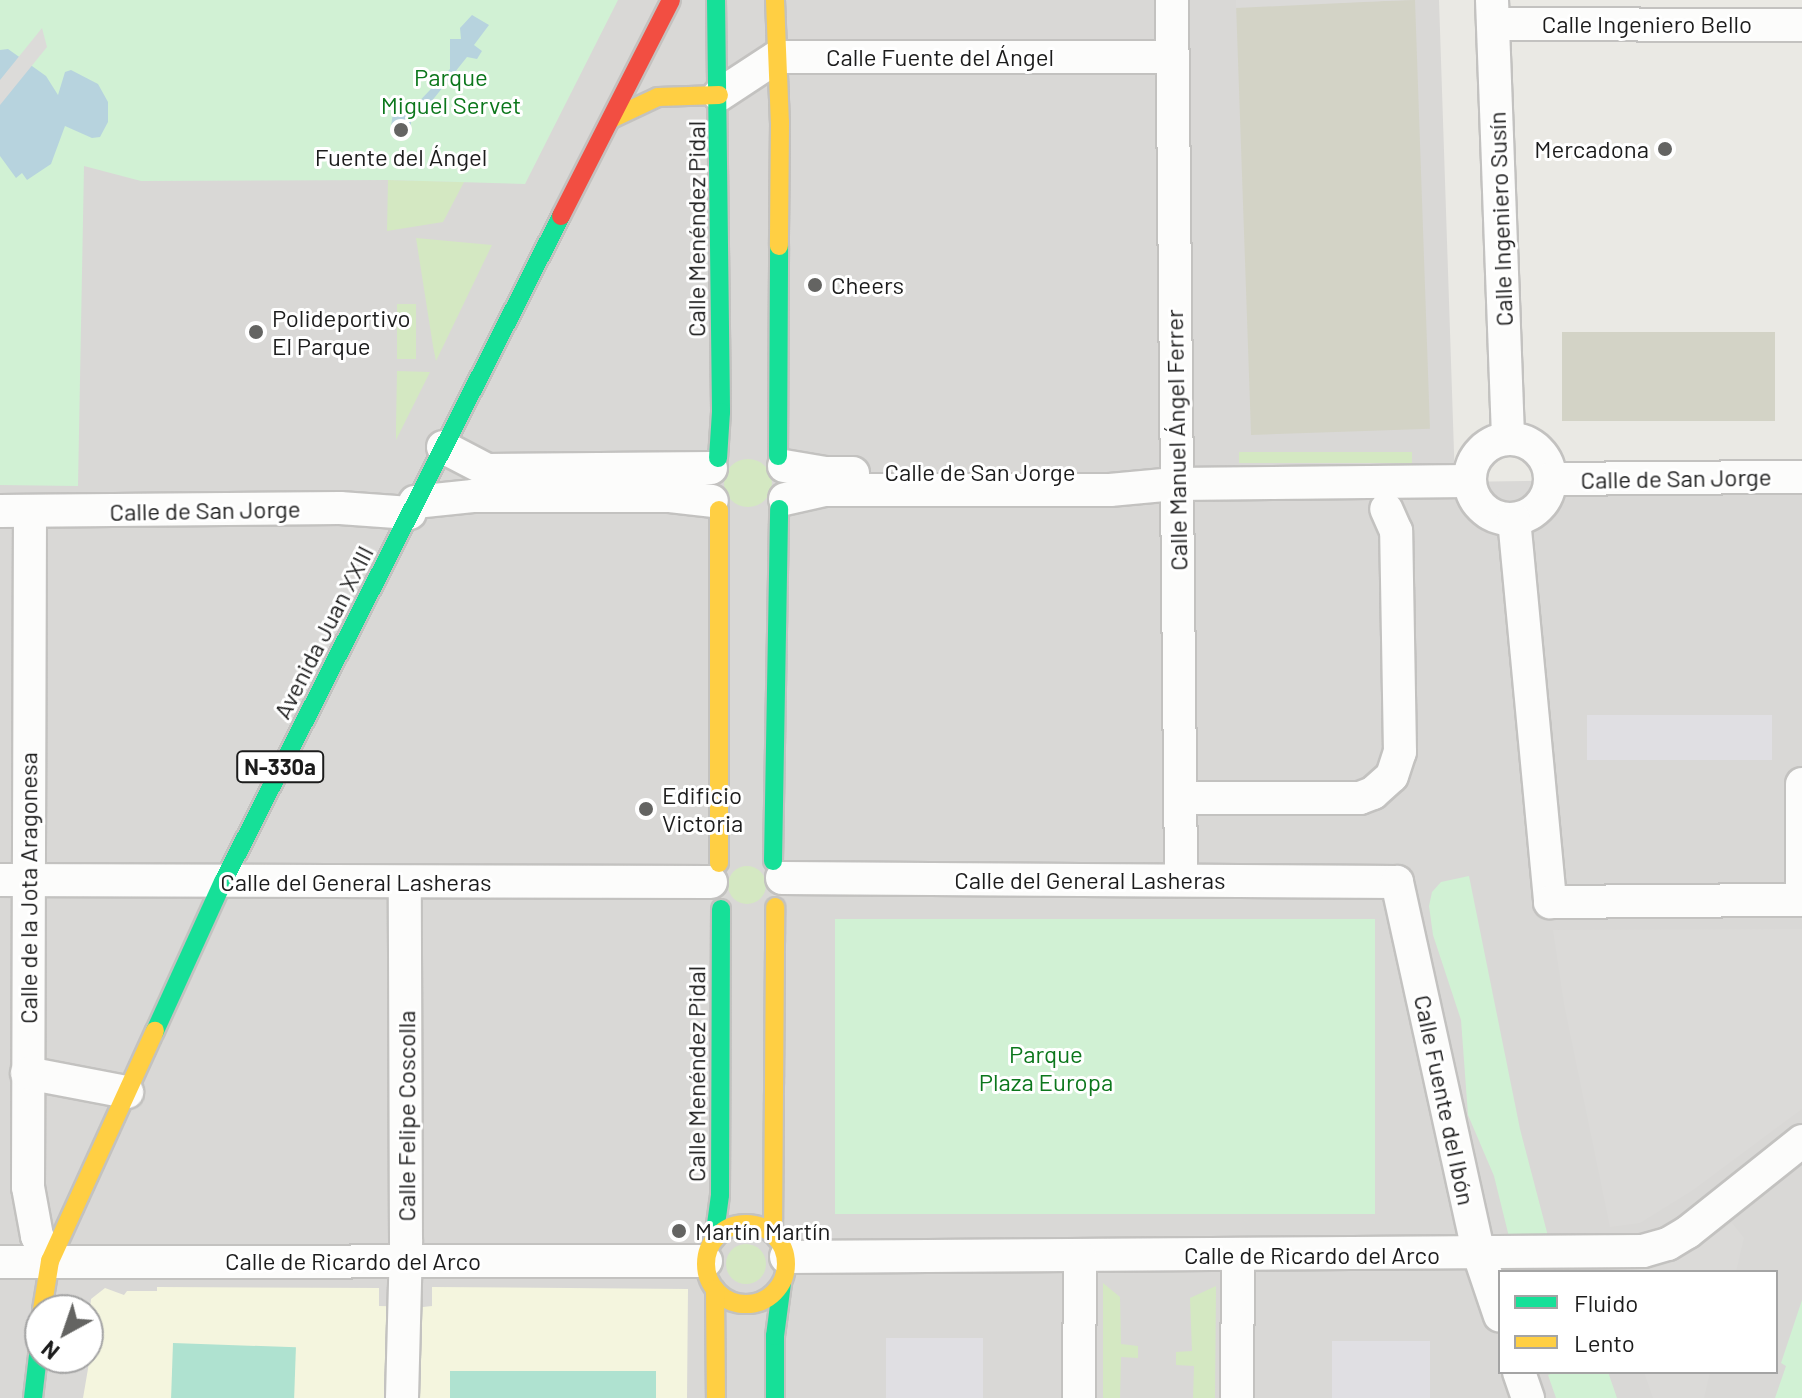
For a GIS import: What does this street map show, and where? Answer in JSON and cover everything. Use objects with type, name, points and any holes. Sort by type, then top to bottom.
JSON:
[{"type":"main road","name":"Avenida Juan XXIII","points":[[50,1261],[223,882],[671,0]]},
{"type":"main road","name":"Calle Menéndez Pidal","points":[[716,0],[721,412],[714,463],[708,479],[716,506],[720,1195],[712,1263],[716,1398]]},
{"type":"main road","points":[[775,0],[781,461],[788,477],[782,504],[777,882],[780,1258],[775,1398]]},
{"type":"main road","points":[[611,119],[658,97],[719,95]]},
{"type":"main road","points":[[714,463],[736,445]]},
{"type":"main road","points":[[759,445],[781,461]]},
{"type":"main road","points":[[761,521],[782,504]]},
{"type":"main road","points":[[716,506],[738,522]]},
{"type":"main road","points":[[756,850],[777,882]]},
{"type":"main road","points":[[735,851],[717,885],[739,920]]},
{"type":"main road","points":[[758,919],[777,882]]},
{"type":"main road","points":[[736,1225],[762,1227],[780,1258],[762,1301],[750,1304],[736,1303],[712,1263],[736,1225]]},
{"type":"main road","name":"N-330a","points":[[45,1294],[50,1261]]},
{"type":"main road","points":[[33,1398],[36,1374]]},
{"type":"street","name":"Calle Manuel Ángel Ferrer","points":[[1172,0],[1181,880]]},
{"type":"street","name":"Calle Ingeniero Bello","points":[[1492,12],[1802,25]]},
{"type":"street","name":"Calle Ingeniero Susín","points":[[1492,12],[1508,439]]},
{"type":"street","points":[[719,95],[777,57]]},
{"type":"street","name":"Calle Fuente del Ángel","points":[[777,57],[1173,57]]},
{"type":"street","points":[[1508,439],[1519,439],[1538,450],[1545,458],[1550,479],[1540,506],[1514,519],[1503,519],[1483,510],[1476,502],[1469,481],[1470,470],[1480,452],[1497,440],[1508,439]]},
{"type":"street","points":[[443,447],[487,470],[714,463]]},
{"type":"street","name":"Calle de San Jorge","points":[[781,461],[825,473],[1110,472],[1175,484]]},
{"type":"street","name":"Calle de San Jorge","points":[[1550,479],[1802,477]]},
{"type":"street","name":"Calle de San Jorge","points":[[782,504],[825,490],[1110,490],[1175,484],[1469,481]]},
{"type":"street","name":"Calle de San Jorge","points":[[15,511],[413,508],[473,496],[670,496],[716,506]]},
{"type":"street","points":[[1180,798],[1360,798],[1383,786],[1398,764],[1400,752],[1396,531],[1386,509]]},
{"type":"street","name":"Calle de la Jota Aragonesa","points":[[15,511],[14,880],[27,1073],[30,1213],[50,1261]]},
{"type":"street","points":[[1514,519],[1550,902],[1802,899],[1802,784]]},
{"type":"street","name":"Calle del General Lasheras","points":[[14,880],[717,885]]},
{"type":"street","name":"Calle Felipe Coscolla","points":[[402,1398],[405,882]]},
{"type":"street","name":"Calle del General Lasheras","points":[[777,882],[1397,882]]},
{"type":"street","name":"Calle Fuente del Ibón","points":[[1397,882],[1479,1254],[1498,1310]]},
{"type":"street","points":[[27,1073],[127,1092]]},
{"type":"street","name":"Calle de Ricardo del Arco","points":[[780,1258],[1619,1254],[1668,1244],[1688,1232],[1802,1141]]},
{"type":"street","points":[[1237,1398],[1238,1256]]},
{"type":"street","points":[[1079,1398],[1080,1257]]},
{"type":"street","name":"Calle de Ricardo del Arco","points":[[0,1262],[405,1260],[712,1263]]},
{"type":"street","points":[[1520,1374],[1528,1398]]},
{"type":"shaded area","points":[[0,0],[1439,0],[1455,482],[1802,477],[1802,1398],[0,1398]]},
{"type":"shaded area","points":[[1236,0],[1405,0],[1236,8]]},
{"type":"shaded area","points":[[1415,0],[1430,429],[1251,435],[1236,6]]},
{"type":"shaded area","points":[[1562,332],[1775,332],[1775,421],[1562,421]]},
{"type":"shaded area","points":[[1587,715],[1772,715],[1772,760],[1587,760]]},
{"type":"shaded area","points":[[1802,929],[1802,1109],[1693,1190],[1640,1223],[1610,1227],[1564,1004],[1553,930]]},
{"type":"shaded area","points":[[1732,1223],[1744,1238],[1736,1270],[1614,1270],[1613,1268],[1650,1269],[1674,1262]]},
{"type":"shaded area","points":[[157,1287],[379,1288],[379,1306],[423,1307],[432,1306],[432,1287],[688,1289],[687,1398],[83,1398],[87,1374],[104,1374],[104,1294],[97,1294],[105,1288],[124,1295],[127,1291],[157,1291]]},
{"type":"shaded area","points":[[886,1338],[983,1338],[983,1398],[886,1398]]},
{"type":"shaded area","points":[[1332,1341],[1430,1341],[1430,1398],[1332,1398]]},
{"type":"shaded area","points":[[1645,1374],[1710,1374],[1704,1398],[1653,1398]]},
{"type":"green space","name":"Parque Miguel Servet","points":[[0,0],[618,0],[525,184],[388,180],[141,181],[84,166],[78,486],[0,485]]},
{"type":"green space","points":[[388,180],[464,182],[443,222],[387,231]]},
{"type":"green space","points":[[416,238],[492,245],[436,361],[433,346]]},
{"type":"green space","points":[[397,304],[416,304],[416,359],[397,359]]},
{"type":"green space","points":[[397,371],[430,372],[396,440],[396,426]]},
{"type":"green space","points":[[1239,452],[1412,452],[1412,463],[1239,463]]},
{"type":"green space","points":[[748,459],[765,466],[772,483],[765,500],[748,507],[731,500],[724,483],[731,466]]},
{"type":"green space","points":[[747,866],[761,871],[766,885],[761,899],[747,904],[733,899],[728,885],[733,871]]},
{"type":"green space","points":[[1469,876],[1520,1129],[1549,1240],[1510,1241],[1494,1176],[1468,1115],[1461,1020],[1433,935],[1429,906],[1432,892],[1441,882]]},
{"type":"green space","name":"Parque Plaza Europa","points":[[835,919],[1375,919],[1375,1214],[835,1214]]},
{"type":"green space","points":[[746,1244],[760,1250],[766,1264],[760,1278],[746,1284],[732,1278],[726,1264],[732,1250]]},
{"type":"green space","points":[[1103,1283],[1120,1297],[1121,1344],[1138,1346],[1138,1358],[1121,1357],[1120,1398],[1103,1398]]},
{"type":"green space","points":[[1216,1286],[1215,1398],[1193,1398],[1194,1366],[1176,1365],[1176,1352],[1192,1351],[1190,1298]]},
{"type":"green space","points":[[1802,1300],[1802,1398],[1775,1398],[1786,1366],[1781,1363]]},
{"type":"green space","points":[[173,1343],[296,1347],[294,1398],[171,1398]]},
{"type":"green space","points":[[450,1371],[656,1371],[656,1398],[450,1398]]},
{"type":"green space","points":[[1609,1374],[1617,1398],[1556,1398],[1548,1375]]},
{"type":"water","points":[[472,15],[489,25],[474,45],[482,51],[477,59],[467,57],[427,107],[421,108],[411,121],[411,127],[391,126],[393,113],[409,112],[450,69],[450,39],[461,39],[460,28]]},
{"type":"water","points":[[8,49],[46,76],[58,95],[65,72],[71,70],[98,84],[108,102],[108,122],[100,137],[92,138],[65,126],[51,164],[27,180],[22,173],[16,178],[0,156],[0,50]]},
{"type":"pier","points":[[42,28],[47,47],[0,105],[0,80]]},
{"type":"traffic: fast","points":[[716,0],[721,412],[718,458]]},
{"type":"traffic: fast","points":[[155,1031],[223,882],[561,216]]},
{"type":"traffic: fast","points":[[778,456],[779,246]]},
{"type":"traffic: fast","points":[[773,861],[779,509]]},
{"type":"traffic: fast","points":[[714,1239],[720,1195],[721,909]]},
{"type":"traffic: fast","points":[[775,1398],[775,1336],[782,1283]]},
{"type":"traffic: fast","points":[[33,1398],[36,1374]]},
{"type":"traffic: slow","points":[[775,0],[780,122],[779,246]]},
{"type":"traffic: slow","points":[[611,119],[658,97],[719,95]]},
{"type":"traffic: slow","points":[[719,510],[719,863]]},
{"type":"traffic: slow","points":[[773,1234],[775,907]]},
{"type":"traffic: slow","points":[[45,1294],[50,1261],[155,1031]]},
{"type":"traffic: slow","points":[[746,1224],[761,1227],[774,1236],[783,1249],[786,1264],[783,1279],[774,1292],[761,1301],[746,1304],[731,1301],[718,1292],[709,1279],[706,1264],[709,1249],[718,1236],[731,1227],[746,1224]]},
{"type":"traffic: slow","points":[[715,1289],[716,1398]]},
{"type":"traffic: jam","points":[[561,216],[671,0]]},
{"type":"place","name":"Fuente del Ángel","points":[[401,130]]},
{"type":"place","name":"Mercadona","points":[[1665,149]]},
{"type":"place","name":"Cheers","points":[[815,285]]},
{"type":"place","name":"Polideportivo El Parque","points":[[256,332]]},
{"type":"place","name":"Edificio Victoria","points":[[646,809]]},
{"type":"place","name":"Martín Martín","points":[[679,1231]]}]
